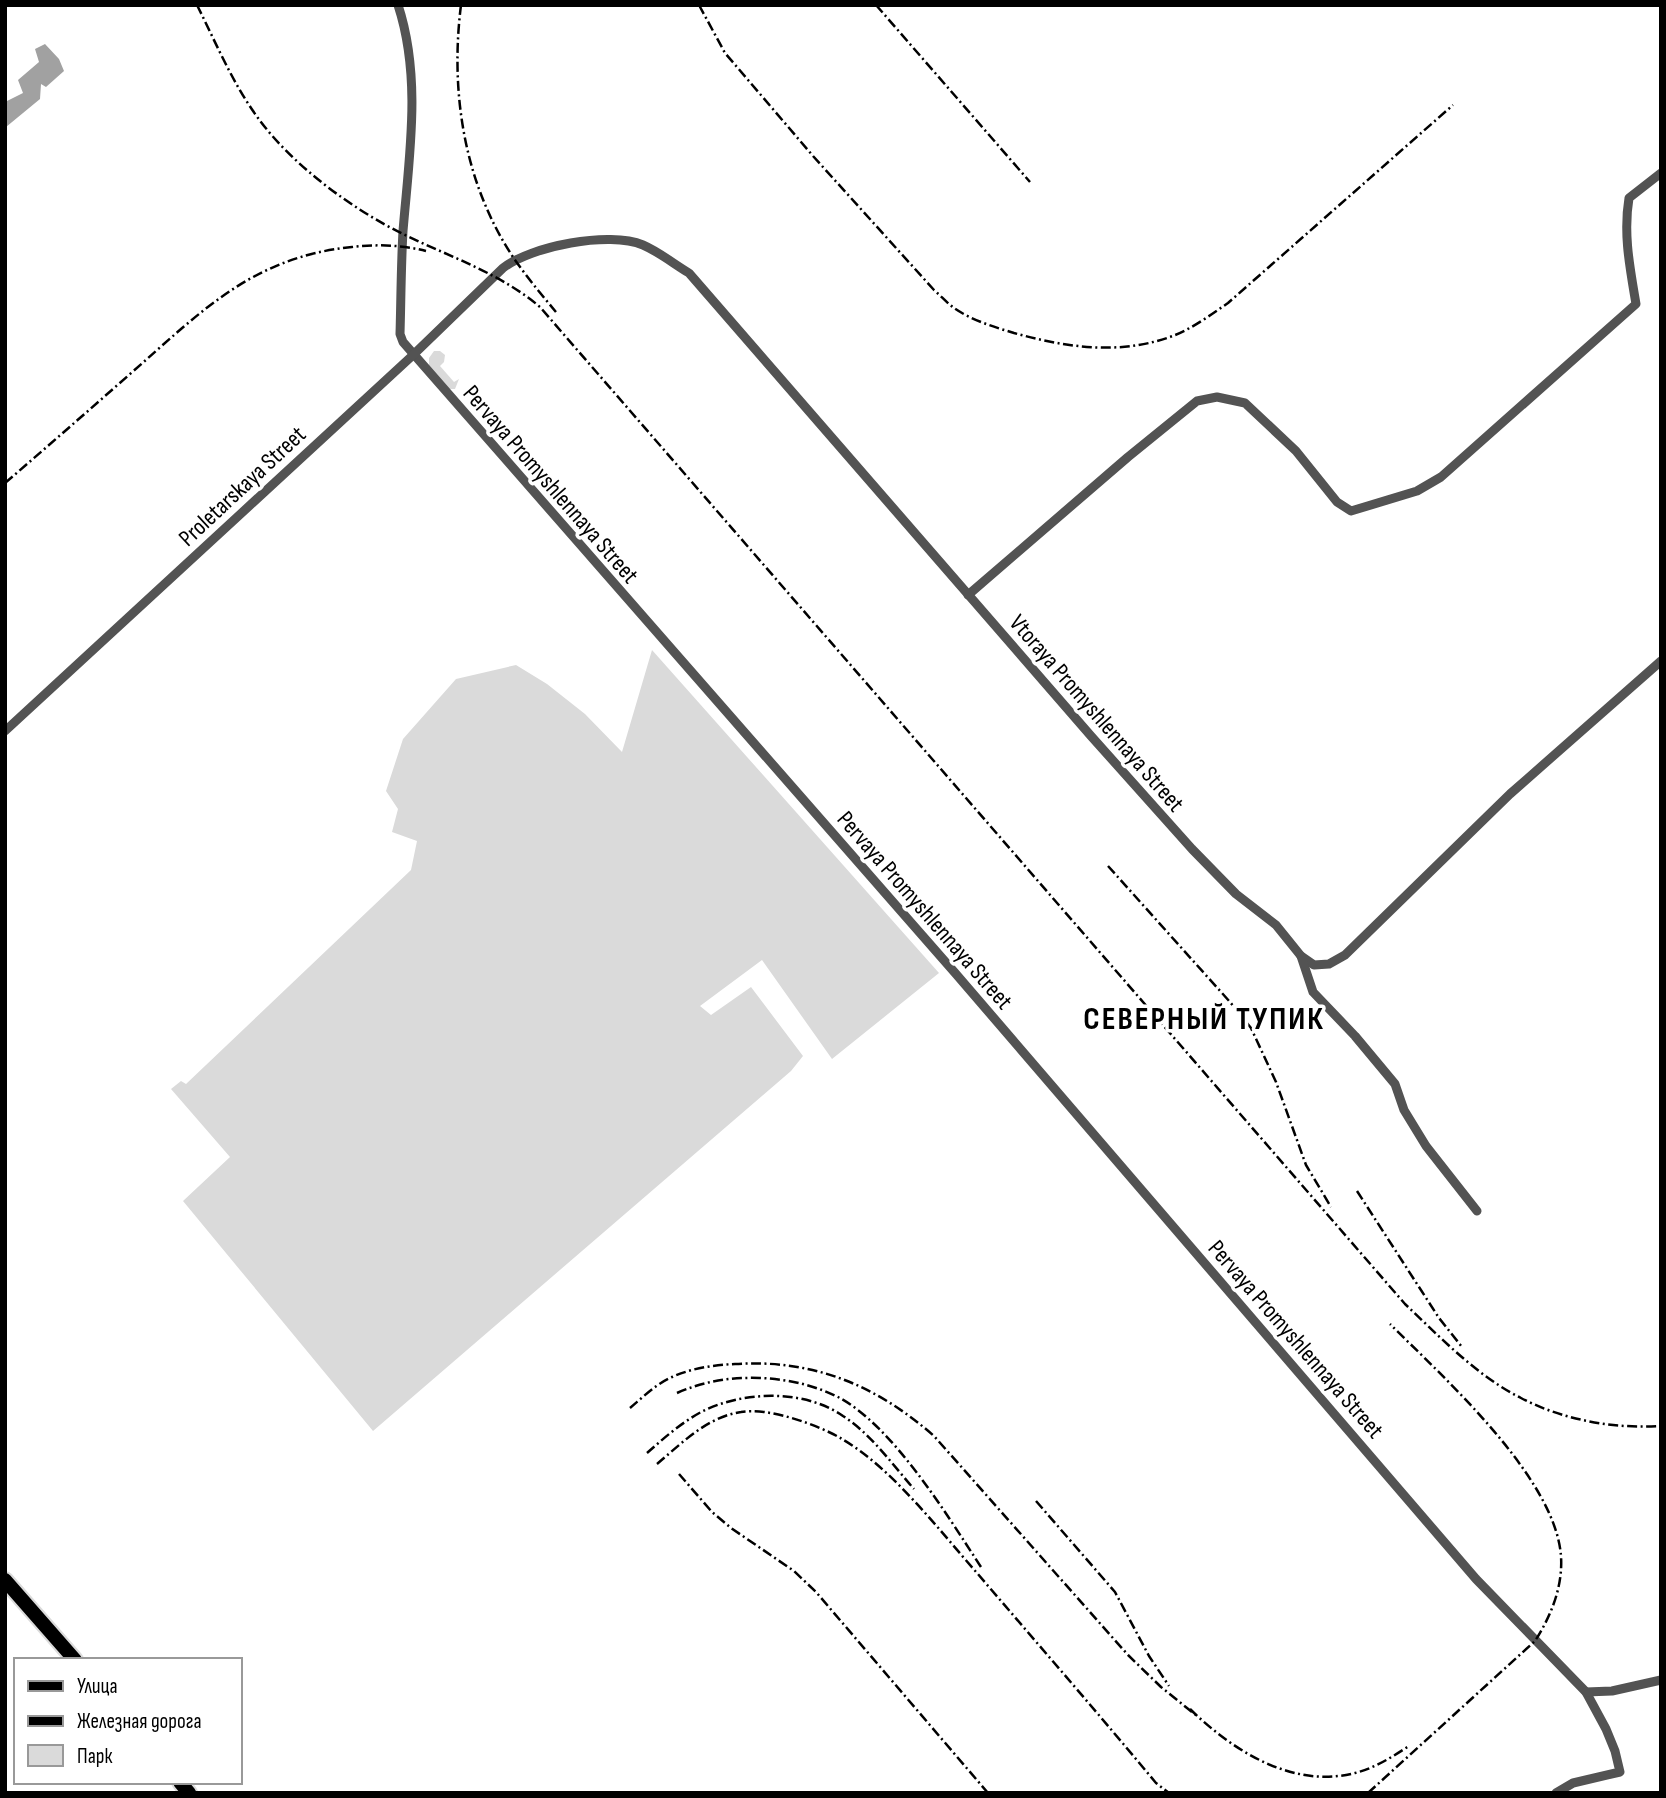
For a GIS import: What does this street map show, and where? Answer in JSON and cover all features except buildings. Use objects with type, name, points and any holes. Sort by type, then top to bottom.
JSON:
[{"type":"main road","points":[[5,1580],[73,1658]]},
{"type":"street","name":"Pervaya Promyshlennaya Street","points":[[398,5],[410,64],[413,114],[402,247],[400,334],[412,356],[956,974],[1476,1579],[1586,1692],[1606,1729],[1620,1772],[1573,1783],[1556,1793]]},
{"type":"street","points":[[968,595],[1197,401],[1217,397],[1245,403],[1296,451],[1337,502],[1351,511],[1417,491],[1441,477],[1636,304],[1627,251],[1626,217],[1629,198],[1661,173]]},
{"type":"street","name":"Vtoraya Promyshlennaya Street","points":[[503,268],[514,260],[550,248],[607,239],[642,245],[689,273],[1192,849],[1236,894],[1276,925],[1301,956]]},
{"type":"street","name":"Proletarskaya Street","points":[[5,731],[412,356],[503,268]]},
{"type":"street","points":[[1301,956],[1314,965],[1329,964],[1345,956],[1510,794],[1661,661]]},
{"type":"street","points":[[1301,956],[1313,992],[1395,1084],[1404,1110],[1426,1146],[1477,1211]]},
{"type":"street","points":[[1586,1692],[1612,1691],[1661,1680]]},
{"type":"green space","points":[[434,351],[445,355],[440,366],[454,382],[459,379],[455,389],[449,389],[429,367],[429,358]]},
{"type":"green space","points":[[652,650],[939,973],[832,1059],[762,960],[700,1006],[711,1015],[751,987],[803,1056],[791,1071],[373,1431],[183,1201],[230,1157],[171,1089],[181,1081],[186,1084],[411,870],[417,841],[392,832],[398,809],[386,791],[403,739],[456,679],[516,665],[547,684],[585,714],[622,752]]},
{"type":"shaded area","points":[[45,44],[59,59],[64,71],[46,87],[41,84],[40,99],[6,127],[5,102],[23,93],[18,80],[39,62],[35,49]]},
{"type":"railway","points":[[197,5],[249,105],[272,135],[305,169],[344,199],[384,224],[508,284],[540,307],[1405,1304],[1489,1379],[1537,1406],[1571,1417],[1607,1424],[1661,1426]]},
{"type":"railway","points":[[461,5],[458,38],[460,103],[472,168],[496,228],[513,257],[556,312]]},
{"type":"railway","points":[[699,5],[725,53],[813,156],[946,302],[991,326],[1071,345],[1110,348],[1148,343],[1175,335],[1199,323],[1228,303],[1453,105]]},
{"type":"railway","points":[[876,5],[1030,182]]},
{"type":"railway","points":[[5,483],[205,309],[257,275],[285,262],[352,247],[408,247],[426,251]]},
{"type":"railway","points":[[1108,866],[1251,1028],[1276,1082],[1306,1165],[1331,1207]]},
{"type":"railway","points":[[1357,1191],[1439,1318],[1462,1347]]},
{"type":"railway","points":[[1368,1793],[1535,1641],[1555,1601],[1561,1568],[1554,1526],[1539,1494],[1518,1462],[1466,1400],[1390,1324]]},
{"type":"railway","points":[[630,1408],[672,1377],[695,1369],[727,1364],[791,1366],[817,1371],[866,1389],[912,1418],[934,1436],[1128,1655],[1161,1687],[1197,1716]]},
{"type":"railway","points":[[677,1393],[718,1381],[760,1378],[800,1383],[838,1397],[859,1410],[898,1450],[935,1498],[981,1567]]},
{"type":"railway","points":[[647,1453],[688,1420],[719,1404],[755,1397],[792,1397],[827,1407],[853,1423],[881,1450],[914,1489]]},
{"type":"railway","points":[[657,1464],[706,1425],[729,1415],[752,1411],[793,1418],[820,1428],[861,1451],[914,1501],[1156,1783],[1169,1793]]},
{"type":"railway","points":[[679,1474],[712,1512],[794,1571],[816,1592],[988,1793]]},
{"type":"railway","points":[[1036,1501],[1115,1592],[1149,1656],[1169,1686]]},
{"type":"railway","points":[[1190,1709],[1245,1752],[1265,1763],[1309,1776],[1332,1777],[1362,1771],[1409,1746]]},
{"type":"district","name":"СЕВЕРНЫЙ ТУПИК","points":[[1204,1018]]}]
